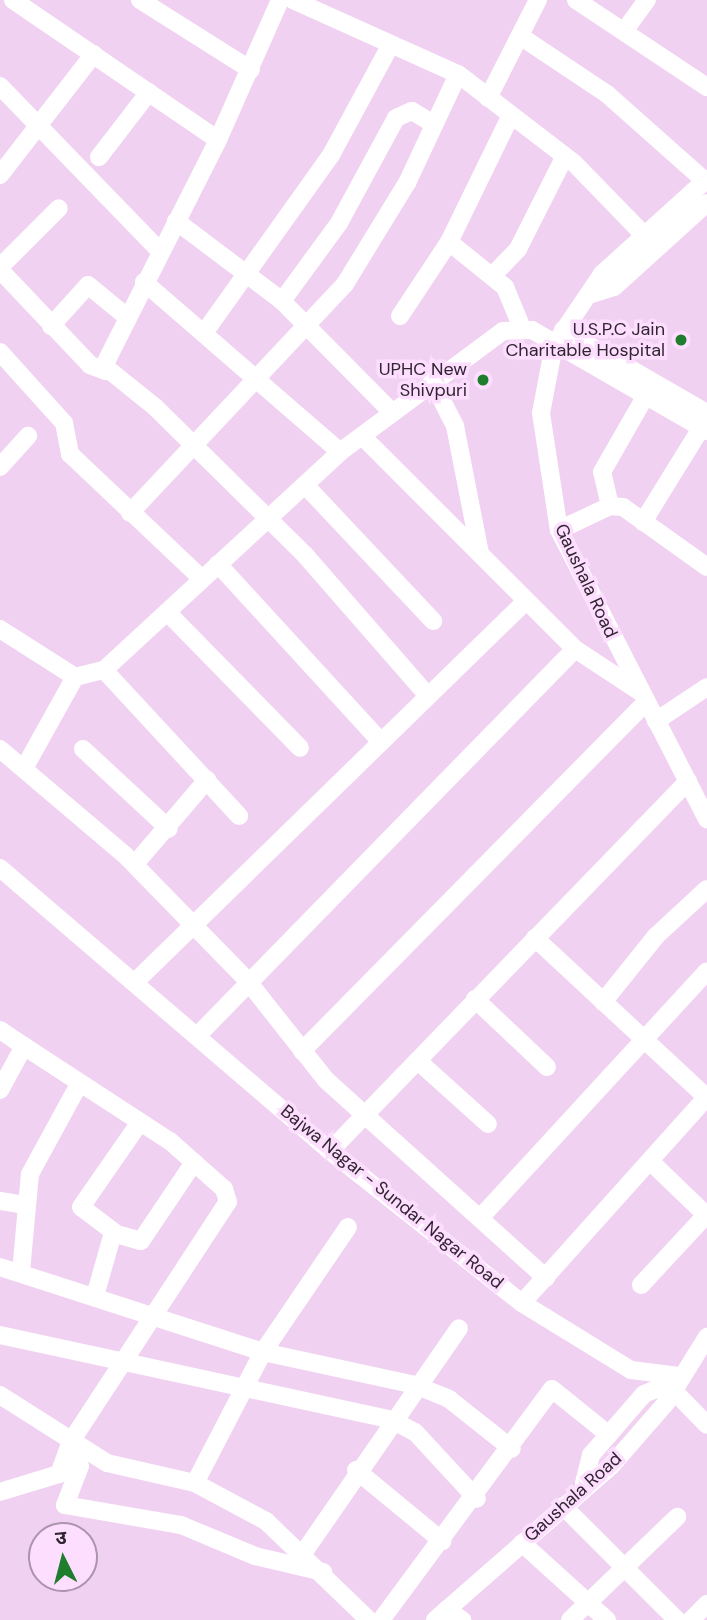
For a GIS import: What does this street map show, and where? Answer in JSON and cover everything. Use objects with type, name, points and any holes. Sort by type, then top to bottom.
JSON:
[{"type":"street","points":[[13,0],[218,140]]},
{"type":"street","points":[[140,0],[251,70]]},
{"type":"street","points":[[106,371],[127,317],[251,70],[279,0]]},
{"type":"street","points":[[293,0],[457,74],[565,156],[645,236]]},
{"type":"street","points":[[488,98],[538,0]]},
{"type":"street","points":[[576,0],[625,30],[707,88]]},
{"type":"street","points":[[625,30],[647,0]]},
{"type":"street","points":[[520,36],[607,94],[706,180]]},
{"type":"street","points":[[204,332],[331,155],[390,46]]},
{"type":"street","points":[[0,175],[43,126],[94,54]]},
{"type":"street","points":[[130,513],[310,327],[377,236],[457,74]]},
{"type":"street","points":[[0,86],[43,126],[159,251]]},
{"type":"street","points":[[99,157],[149,92]]},
{"type":"street","points":[[282,301],[339,223],[396,118],[412,111],[434,124]]},
{"type":"street","points":[[400,316],[449,242],[511,115]]},
{"type":"street","points":[[494,274],[518,249],[565,156]]},
{"type":"street","name":"Gaushala Road","points":[[706,180],[602,274],[592,294],[559,337],[541,412],[559,530],[656,721],[697,787],[707,819]]},
{"type":"street","points":[[592,294],[614,287],[707,203]]},
{"type":"street","points":[[59,208],[0,269],[90,365],[106,371],[195,447],[267,517],[427,695]]},
{"type":"street","points":[[176,221],[282,301],[392,412]]},
{"type":"street","points":[[449,242],[494,274],[513,299],[522,328]]},
{"type":"street","points":[[144,282],[260,379],[340,453]]},
{"type":"street","points":[[51,326],[88,285],[127,317]]},
{"type":"street","points":[[0,629],[75,677],[104,670],[267,517],[340,453],[432,381],[503,331],[522,328],[559,337],[705,424]]},
{"type":"street","points":[[559,337],[645,397],[705,424]]},
{"type":"street","points":[[0,352],[64,423],[70,454],[201,578]]},
{"type":"street","points":[[432,381],[454,426],[480,554]]},
{"type":"street","points":[[610,506],[602,472],[645,397]]},
{"type":"street","points":[[643,522],[705,424]]},
{"type":"street","points":[[0,467],[28,436]]},
{"type":"street","points":[[302,1051],[644,697],[575,649],[362,436]]},
{"type":"street","points":[[305,485],[433,621]]},
{"type":"street","points":[[559,530],[610,506],[623,507],[707,567]]},
{"type":"street","points":[[218,564],[381,742]]},
{"type":"street","points":[[136,981],[526,601]]},
{"type":"street","points":[[167,612],[300,748]]},
{"type":"street","points":[[199,1034],[246,979],[575,649]]},
{"type":"street","points":[[104,670],[239,816]]},
{"type":"street","points":[[26,765],[75,677]]},
{"type":"street","points":[[656,721],[707,687]]},
{"type":"street","points":[[0,749],[26,765],[135,864],[246,979],[302,1051],[366,1115],[546,1278]]},
{"type":"street","points":[[83,749],[169,829]]},
{"type":"street","points":[[135,864],[169,829],[206,780]]},
{"type":"street","points":[[330,1152],[536,938],[697,787]]},
{"type":"street","name":"Bajwa Nagar - Sundar Nagar Road","points":[[0,868],[199,1034],[330,1152],[522,1303],[631,1370],[673,1387]]},
{"type":"street","points":[[603,1002],[656,936],[707,889]]},
{"type":"street","points":[[522,1303],[707,1097],[536,938]]},
{"type":"street","points":[[480,1218],[707,971]]},
{"type":"street","points":[[475,999],[547,1068]]},
{"type":"street","points":[[0,1030],[78,1086],[140,1122],[194,1162],[224,1189],[228,1202],[70,1443],[59,1474],[0,1492]]},
{"type":"street","points":[[0,1090],[24,1046]]},
{"type":"street","points":[[418,1061],[488,1124]]},
{"type":"street","points":[[21,1272],[26,1205],[36,1160],[78,1086]]},
{"type":"street","points":[[140,1122],[81,1207],[114,1231],[141,1241],[194,1162]]},
{"type":"street","points":[[641,1285],[706,1216],[650,1161]]},
{"type":"street","points":[[0,1201],[26,1205]]},
{"type":"street","points":[[195,1483],[242,1388],[348,1227]]},
{"type":"street","points":[[95,1296],[114,1231]]},
{"type":"street","points":[[0,1267],[264,1352],[415,1385],[449,1399],[512,1449]]},
{"type":"street","points":[[304,1552],[356,1470],[415,1385],[459,1328]]},
{"type":"street","points":[[0,1335],[123,1364],[392,1420],[415,1432],[477,1499]]},
{"type":"street","name":"Gaushala Road","points":[[451,1617],[584,1483],[611,1465],[673,1387],[707,1337]]},
{"type":"street","points":[[584,1483],[591,1455],[644,1394],[673,1387],[707,1424]]},
{"type":"street","points":[[381,1620],[477,1499],[552,1389],[609,1435]]},
{"type":"street","points":[[0,1395],[70,1443],[127,1469],[195,1483],[266,1521],[304,1552],[369,1620]]},
{"type":"street","points":[[70,1443],[80,1466],[65,1505],[181,1525],[255,1556],[323,1572]]},
{"type":"street","points":[[356,1470],[442,1541]]},
{"type":"street","points":[[563,1506],[626,1572],[677,1620]]},
{"type":"street","points":[[570,1620],[626,1572],[677,1517]]},
{"type":"street","points":[[522,1543],[607,1620]]},
{"type":"street","points":[[691,1620],[707,1604]]},
{"type":"place","name":"U.S.P.C Jain Charitable Hospital","points":[[681,340]]},
{"type":"place","name":"UPHC New Shivpuri","points":[[483,380]]}]
